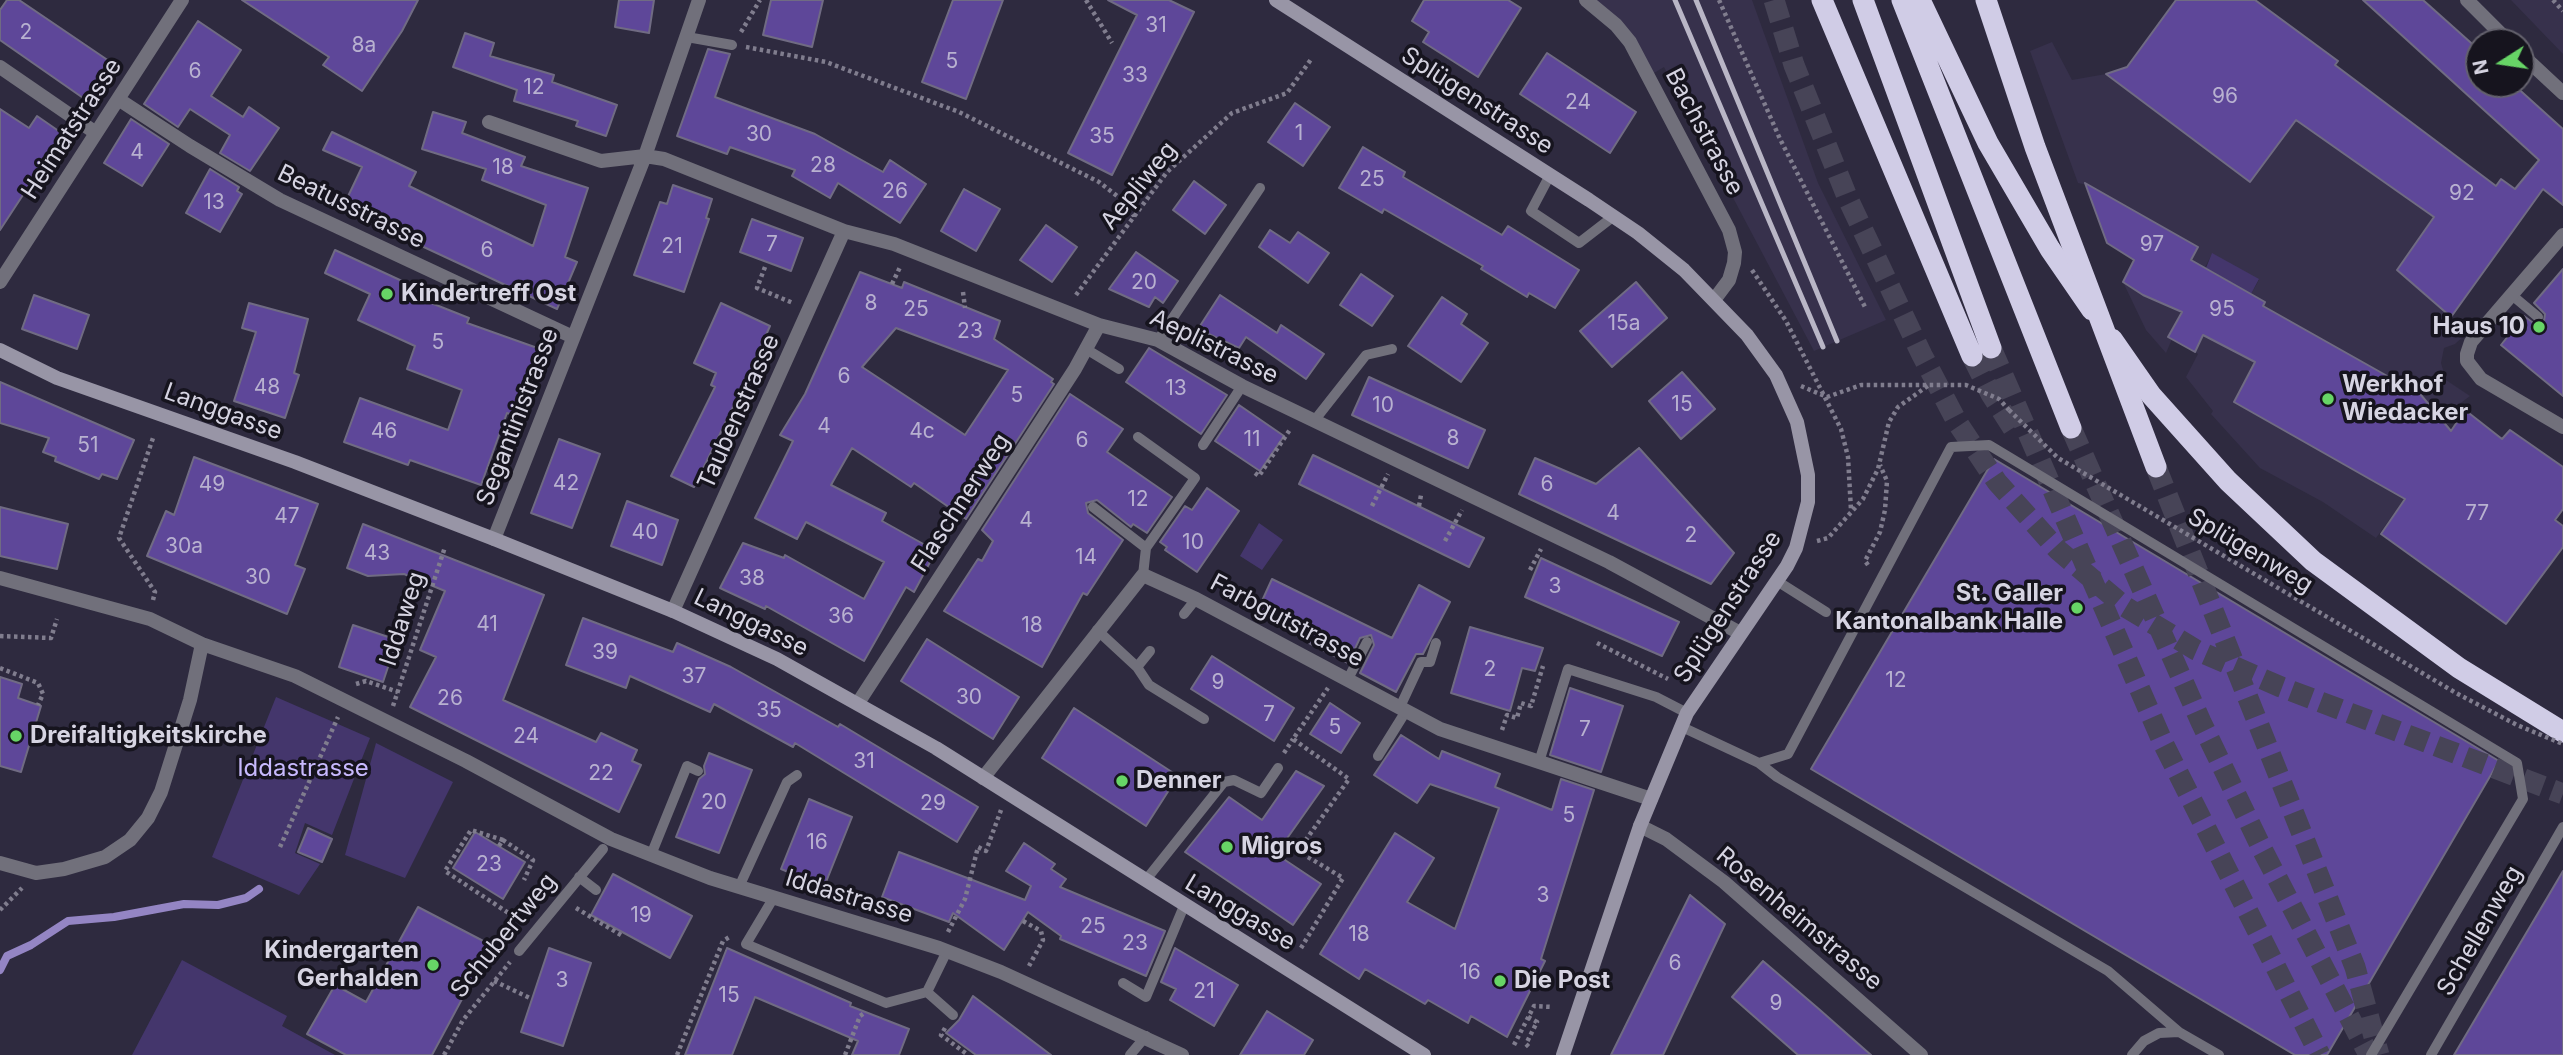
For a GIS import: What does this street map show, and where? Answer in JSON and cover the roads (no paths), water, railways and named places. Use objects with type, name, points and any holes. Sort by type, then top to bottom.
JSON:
[{"type":"highway","points":[[1822,0],[1981,352],[1863,0]]},
{"type":"highway","points":[[1902,0],[2071,428]]},
{"type":"highway","points":[[1920,0],[1995,155],[2050,249],[2151,395],[2228,481],[2313,561],[2440,655],[2563,732]]},
{"type":"highway","points":[[1986,0],[2040,159],[2156,467]]},
{"type":"main road","name":"Splügenstrasse","points":[[1276,0],[1614,216],[1684,270],[1747,335],[1776,375],[1797,422],[1808,475],[1808,502],[1796,548],[1685,720],[1640,826],[1563,1055]]},
{"type":"main road","name":"Langgasse","points":[[0,350],[57,378],[282,458],[494,539],[673,611],[776,659],[858,703],[984,778],[1424,1055]]},
{"type":"street","name":"Heimatstrasse","points":[[0,282],[182,0]]},
{"type":"street","name":"Segantinistrasse","points":[[494,539],[645,156],[699,0]]},
{"type":"street","name":"Bachstrasse","points":[[1586,0],[1616,25],[1629,42],[1730,230],[1735,252],[1734,264],[1728,281],[1714,300]]},
{"type":"street","points":[[2467,0],[2495,28]]},
{"type":"street","points":[[0,67],[96,132]]},
{"type":"street","points":[[2535,67],[2563,93]]},
{"type":"street","name":"Beatusstrasse","points":[[118,99],[280,200],[573,337]]},
{"type":"street","points":[[489,122],[601,161],[645,156]]},
{"type":"street","name":"Aeplistrasse","points":[[645,156],[664,159],[844,231],[894,244],[1098,325],[1158,340],[1242,386],[1609,562],[1740,633]]},
{"type":"street","name":"Taubenstrasse","points":[[673,611],[844,231]]},
{"type":"street","points":[[2563,235],[2513,296],[2470,342],[2467,361],[2480,379],[2563,427]]},
{"type":"street","name":"Flaschnerweg","points":[[858,703],[1086,349],[1098,325]]},
{"type":"street","points":[[984,778],[1097,630],[1143,575]]},
{"type":"street","name":"Farbgutstrasse","points":[[1143,575],[1196,599],[1440,729],[1651,799]]},
{"type":"street","name":"Iddastrasse","points":[[0,578],[150,619],[202,644],[295,676],[466,761],[611,839],[739,887],[946,945],[1182,1055]]},
{"type":"street","points":[[0,863],[36,873],[105,857],[130,840],[148,818],[161,792],[190,700],[202,644]]},
{"type":"street","name":"Rosenheimstrasse","points":[[1640,826],[1666,839],[1724,882],[1921,1055]]},
{"type":"lane","points":[[687,37],[732,45]]},
{"type":"lane","points":[[1550,175],[1531,211],[1569,237],[1579,243],[1614,216]]},
{"type":"lane","points":[[1158,340],[1260,188]]},
{"type":"lane","points":[[2513,296],[2538,317]]},
{"type":"lane","points":[[1086,349],[1119,369]]},
{"type":"lane","points":[[1314,421],[1366,355],[1392,349]]},
{"type":"lane","points":[[1203,446],[1242,386]]},
{"type":"lane","points":[[1138,437],[1195,478],[1146,548],[1143,575]]},
{"type":"lane","points":[[1759,763],[1788,754],[1951,447],[1989,445],[2517,763],[2523,799],[2371,1055]]},
{"type":"lane","points":[[1093,507],[1146,548]]},
{"type":"lane","points":[[1777,581],[1826,612]]},
{"type":"lane","points":[[1184,614],[1196,599]]},
{"type":"lane","points":[[1097,630],[1137,667],[1149,685],[1204,719]]},
{"type":"lane","points":[[1343,677],[1367,642]]},
{"type":"lane","points":[[1378,756],[1403,709],[1421,662],[1430,662],[1436,643]]},
{"type":"lane","points":[[1137,667],[1150,651]]},
{"type":"lane","points":[[1539,762],[1568,669],[1656,697],[1685,720],[1759,763],[1777,777],[2108,971],[2179,1032],[2219,1055]]},
{"type":"lane","points":[[651,855],[687,766],[698,771]]},
{"type":"lane","points":[[1144,881],[1224,782],[1234,780],[1261,793],[1278,768]]},
{"type":"lane","points":[[739,887],[788,782],[797,775]]},
{"type":"lane","name":"Schellenweg","points":[[2431,1055],[2563,827]]},
{"type":"lane","name":"Schubertweg","points":[[519,951],[603,849]]},
{"type":"lane","points":[[579,877],[596,890]]},
{"type":"lane","points":[[774,897],[746,944],[886,1003],[927,992]]},
{"type":"lane","points":[[1122,983],[1146,997],[1184,906]]},
{"type":"lane","points":[[927,992],[946,945]]},
{"type":"lane","points":[[927,992],[953,1015]]},
{"type":"lane","points":[[2132,1055],[2144,1041],[2159,1033],[2179,1032]]},
{"type":"lane","points":[[1130,1055],[1146,1036]]},
{"type":"waterway","points":[[0,970],[7,956],[31,945],[68,921],[114,917],[184,904],[218,905],[246,898],[259,889]]},
{"type":"tunnel","points":[[1774,0],[1794,65],[1848,199],[1922,355],[1957,422],[1997,482],[2058,550],[2124,606],[2196,650],[2281,687],[2563,794]]},
{"type":"tunnel","points":[[1991,348],[2164,745],[2320,1055]]},
{"type":"tunnel","points":[[1972,356],[1991,394],[2018,436]]},
{"type":"tunnel","points":[[2071,428],[2201,722],[2263,851],[2369,1055]]},
{"type":"tunnel","points":[[2156,467],[2355,967],[2379,1055]]},
{"type":"railway","points":[[1675,0],[1823,347]]},
{"type":"railway","points":[[1696,0],[1837,341]]},
{"type":"place","name":"Kindertreff Ost","points":[[387,294]]},
{"type":"place","name":"Haus 10","points":[[2539,327]]},
{"type":"place","name":"Werkhof Wiedacker","points":[[2328,399]]},
{"type":"place","name":"St. Galler Kantonalbank Halle","points":[[2077,608]]},
{"type":"place","name":"Dreifaltigkeitskirche","points":[[16,736]]},
{"type":"place","name":"Denner","points":[[1122,781]]},
{"type":"place","name":"Migros","points":[[1227,847]]},
{"type":"place","name":"Kindergarten Gerhalden","points":[[433,965]]},
{"type":"place","name":"Die Post","points":[[1500,981]]}]
